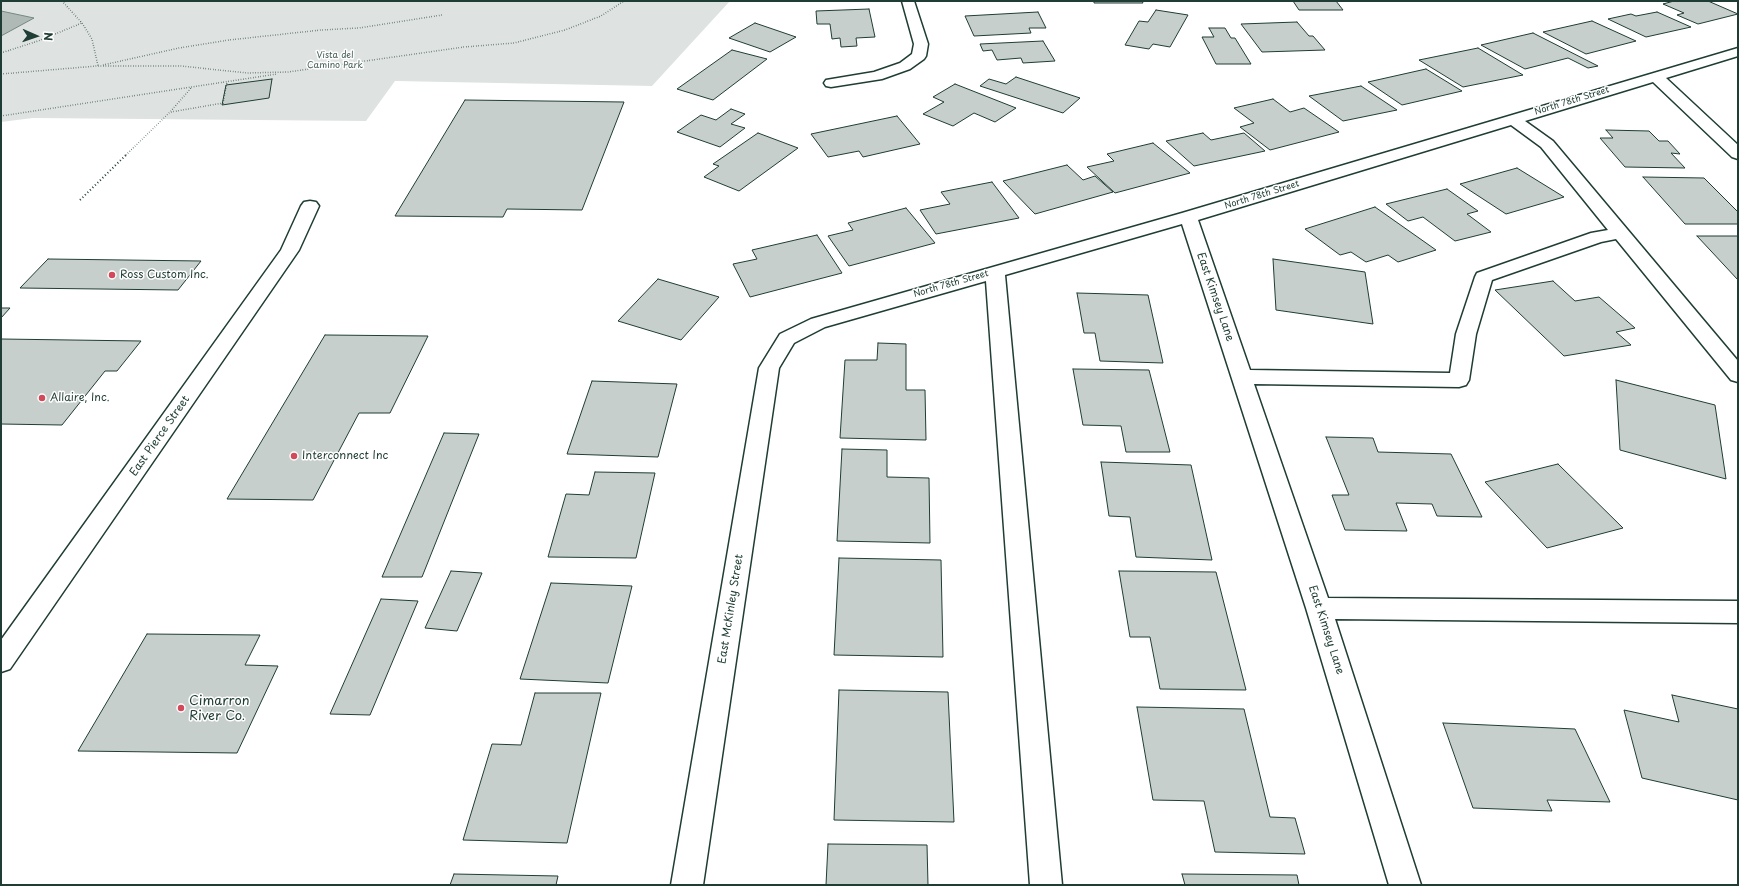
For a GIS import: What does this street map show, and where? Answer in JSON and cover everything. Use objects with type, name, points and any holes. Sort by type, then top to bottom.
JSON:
[{"type":"street","points":[[831,83],[877,76],[905,66],[919,56],[920,44],[908,1]]},
{"type":"street","name":"North 78th Street","points":[[787,338],[818,323],[995,271],[1188,217],[1738,52]]},
{"type":"street","points":[[1655,76],[1738,154]]},
{"type":"street","points":[[1513,119],[1547,144],[1738,375]]},
{"type":"street","name":"East Pierce Street","points":[[1,661],[290,250],[310,206]]},
{"type":"street","name":"East Kimsey Lane","points":[[1188,217],[1319,608],[1405,885]]},
{"type":"street","points":[[1242,377],[1460,380],[1466,334],[1484,277],[1596,237],[1621,233]]},
{"type":"street","points":[[995,271],[1046,885]]},
{"type":"street","name":"East McKinley Street","points":[[687,885],[769,368],[787,338]]},
{"type":"street","points":[[1319,608],[1738,612]]},
{"type":"path","points":[[62,1],[82,23],[92,39],[97,66]]},
{"type":"path","points":[[1,116],[288,72],[464,47],[514,43],[566,30],[601,16],[624,1]]},
{"type":"path","points":[[97,66],[179,48],[229,40],[321,30],[359,28],[442,15]]},
{"type":"path","points":[[1,53],[38,41],[82,23]]},
{"type":"path","points":[[1,74],[97,66],[181,66],[247,72],[288,72]]},
{"type":"path","points":[[170,112],[222,103],[227,81]]},
{"type":"path","points":[[80,200],[170,112],[193,87]]},
{"type":"green space","name":"Vista del Camino Park","points":[[1,1],[730,1],[652,86],[395,81],[366,121],[33,118],[1,122]]},
{"type":"shaded area","points":[[1,11],[34,18],[1,36]]},
{"type":"building","points":[[1094,1],[1142,1],[1143,3],[1094,3]]},
{"type":"building","points":[[1293,1],[1336,1],[1343,10],[1299,10]]},
{"type":"building","points":[[1674,1],[1708,1],[1738,14],[1698,24],[1677,15],[1684,13],[1663,4]]},
{"type":"building","points":[[869,9],[875,37],[856,38],[857,46],[841,47],[840,38],[832,39],[830,24],[817,24],[816,11]]},
{"type":"building","points":[[1156,10],[1188,15],[1170,47],[1153,44],[1149,49],[1125,45],[1139,21],[1148,22]]},
{"type":"building","points":[[1038,12],[1046,28],[1029,28],[1031,33],[974,36],[965,16]]},
{"type":"building","points":[[1657,12],[1691,27],[1646,37],[1608,19],[1631,14],[1636,16]]},
{"type":"building","points":[[1592,21],[1636,41],[1586,54],[1543,32]]},
{"type":"building","points":[[1297,22],[1309,36],[1313,36],[1325,50],[1262,52],[1241,24]]},
{"type":"building","points":[[755,23],[796,37],[770,52],[729,38]]},
{"type":"building","points":[[1209,28],[1225,28],[1231,38],[1235,38],[1251,64],[1216,64],[1202,37],[1214,37]]},
{"type":"building","points":[[1533,33],[1598,66],[1588,68],[1568,58],[1525,69],[1481,45]]},
{"type":"building","points":[[1043,41],[1055,61],[1023,63],[1021,58],[997,60],[992,50],[983,51],[980,44]]},
{"type":"building","points":[[1478,48],[1523,75],[1463,87],[1419,60]]},
{"type":"building","points":[[732,50],[767,59],[713,100],[677,89]]},
{"type":"building","points":[[1426,69],[1462,91],[1402,105],[1368,82]]},
{"type":"building","points":[[1016,77],[1080,98],[1063,113],[980,86],[989,79],[1006,84]]},
{"type":"building","points":[[272,79],[269,98],[222,105],[226,85]]},
{"type":"building","points":[[955,84],[1016,108],[995,122],[974,113],[953,126],[923,114],[944,102],[933,97]]},
{"type":"building","points":[[1361,86],[1397,110],[1343,121],[1309,96]]},
{"type":"building","points":[[1273,99],[1290,112],[1304,108],[1339,132],[1270,150],[1240,127],[1254,123],[1234,108]]},
{"type":"building","points":[[465,100],[624,102],[582,210],[507,209],[503,217],[395,216]]},
{"type":"building","points":[[731,109],[745,114],[731,124],[745,128],[720,147],[677,132],[701,115],[716,120]]},
{"type":"building","points":[[897,116],[920,144],[863,157],[859,151],[828,157],[811,134]]},
{"type":"building","points":[[1606,130],[1649,131],[1659,141],[1668,141],[1680,154],[1671,153],[1685,168],[1625,167],[1600,138],[1613,138]]},
{"type":"building","points":[[758,133],[798,148],[739,191],[704,177],[719,166],[713,164]]},
{"type":"building","points":[[1203,133],[1211,140],[1244,133],[1265,151],[1194,166],[1166,141]]},
{"type":"building","points":[[1153,143],[1190,173],[1115,193],[1087,167],[1114,161],[1107,154]]},
{"type":"building","points":[[1067,165],[1083,180],[1095,176],[1113,192],[1035,214],[1003,181]]},
{"type":"building","points":[[1517,168],[1564,197],[1506,214],[1460,184]]},
{"type":"building","points":[[1643,177],[1704,178],[1738,212],[1738,224],[1685,224]]},
{"type":"building","points":[[992,182],[1019,218],[936,234],[920,210],[950,204],[941,192]]},
{"type":"building","points":[[1447,189],[1478,211],[1467,214],[1491,232],[1455,241],[1423,217],[1408,221],[1386,204]]},
{"type":"building","points":[[1375,207],[1436,250],[1398,262],[1388,255],[1366,262],[1351,252],[1340,255],[1305,229]]},
{"type":"building","points":[[906,208],[935,243],[849,266],[828,236],[853,230],[848,223]]},
{"type":"building","points":[[817,235],[842,273],[750,297],[733,264],[757,259],[752,250]]},
{"type":"building","points":[[1697,236],[1738,236],[1738,280]]},
{"type":"building","name":"Ross Custom Inc.","points":[[48,259],[201,261],[178,290],[20,288]]},
{"type":"building","points":[[1273,259],[1365,272],[1373,324],[1276,310]]},
{"type":"building","points":[[658,279],[719,297],[681,340],[618,321]]},
{"type":"building","points":[[1553,281],[1575,301],[1599,297],[1635,328],[1616,332],[1631,345],[1564,356],[1495,290]]},
{"type":"building","points":[[1077,293],[1148,295],[1163,363],[1100,361],[1095,333],[1084,333]]},
{"type":"building","points":[[1,308],[10,308],[1,318]]},
{"type":"building","name":"Interconnect Inc","points":[[325,335],[428,336],[390,413],[359,413],[313,500],[227,499]]},
{"type":"building","name":"Allaire, Inc.","points":[[1,339],[141,341],[117,371],[105,371],[62,425],[1,424]]},
{"type":"building","points":[[878,343],[906,344],[906,390],[925,390],[926,440],[840,438],[845,360],[877,360]]},
{"type":"building","points":[[1073,369],[1149,370],[1170,452],[1126,452],[1121,426],[1083,425]]},
{"type":"building","points":[[1616,380],[1715,405],[1726,479],[1620,450]]},
{"type":"building","points":[[592,381],[677,384],[658,457],[567,454]]},
{"type":"building","points":[[444,433],[479,434],[422,577],[382,577]]},
{"type":"building","points":[[1326,437],[1373,438],[1378,452],[1451,454],[1482,517],[1437,516],[1432,504],[1396,503],[1407,531],[1345,530],[1332,495],[1349,495]]},
{"type":"building","points":[[842,449],[887,450],[887,477],[929,478],[930,543],[837,541]]},
{"type":"building","points":[[1101,462],[1191,465],[1212,560],[1136,557],[1130,517],[1109,516]]},
{"type":"building","points":[[1558,464],[1623,528],[1547,548],[1485,482]]},
{"type":"building","points":[[595,472],[655,473],[636,558],[548,557],[566,494],[589,495]]},
{"type":"building","points":[[839,558],[941,560],[943,657],[834,655]]},
{"type":"building","points":[[451,571],[482,573],[457,631],[425,628]]},
{"type":"building","points":[[1119,571],[1216,572],[1246,690],[1160,689],[1150,637],[1130,637]]},
{"type":"building","points":[[551,583],[632,586],[608,683],[520,679]]},
{"type":"building","points":[[381,599],[418,601],[370,715],[330,714]]},
{"type":"building","name":"Cimarron River Co.","points":[[147,634],[260,635],[245,665],[278,666],[237,753],[78,751]]},
{"type":"building","points":[[839,690],[948,692],[954,822],[834,820]]},
{"type":"building","points":[[535,693],[601,693],[567,843],[463,840],[492,744],[521,745]]},
{"type":"building","points":[[1672,695],[1738,709],[1738,800],[1642,778],[1624,710],[1679,722]]},
{"type":"building","points":[[1137,707],[1244,709],[1270,817],[1295,818],[1305,854],[1215,852],[1204,801],[1153,800]]},
{"type":"building","points":[[1443,723],[1575,729],[1610,802],[1547,800],[1552,811],[1473,808]]},
{"type":"building","points":[[828,844],[927,845],[928,885],[826,885]]},
{"type":"building","points":[[454,874],[558,876],[556,885],[450,885]]},
{"type":"building","points":[[1182,874],[1297,875],[1299,885],[1185,885]]},
{"type":"place","name":"Ross Custom Inc.","points":[[112,275]]},
{"type":"place","name":"Allaire, Inc.","points":[[42,398]]},
{"type":"place","name":"Interconnect Inc","points":[[294,456]]},
{"type":"place","name":"Cimarron River Co.","points":[[181,708]]}]
